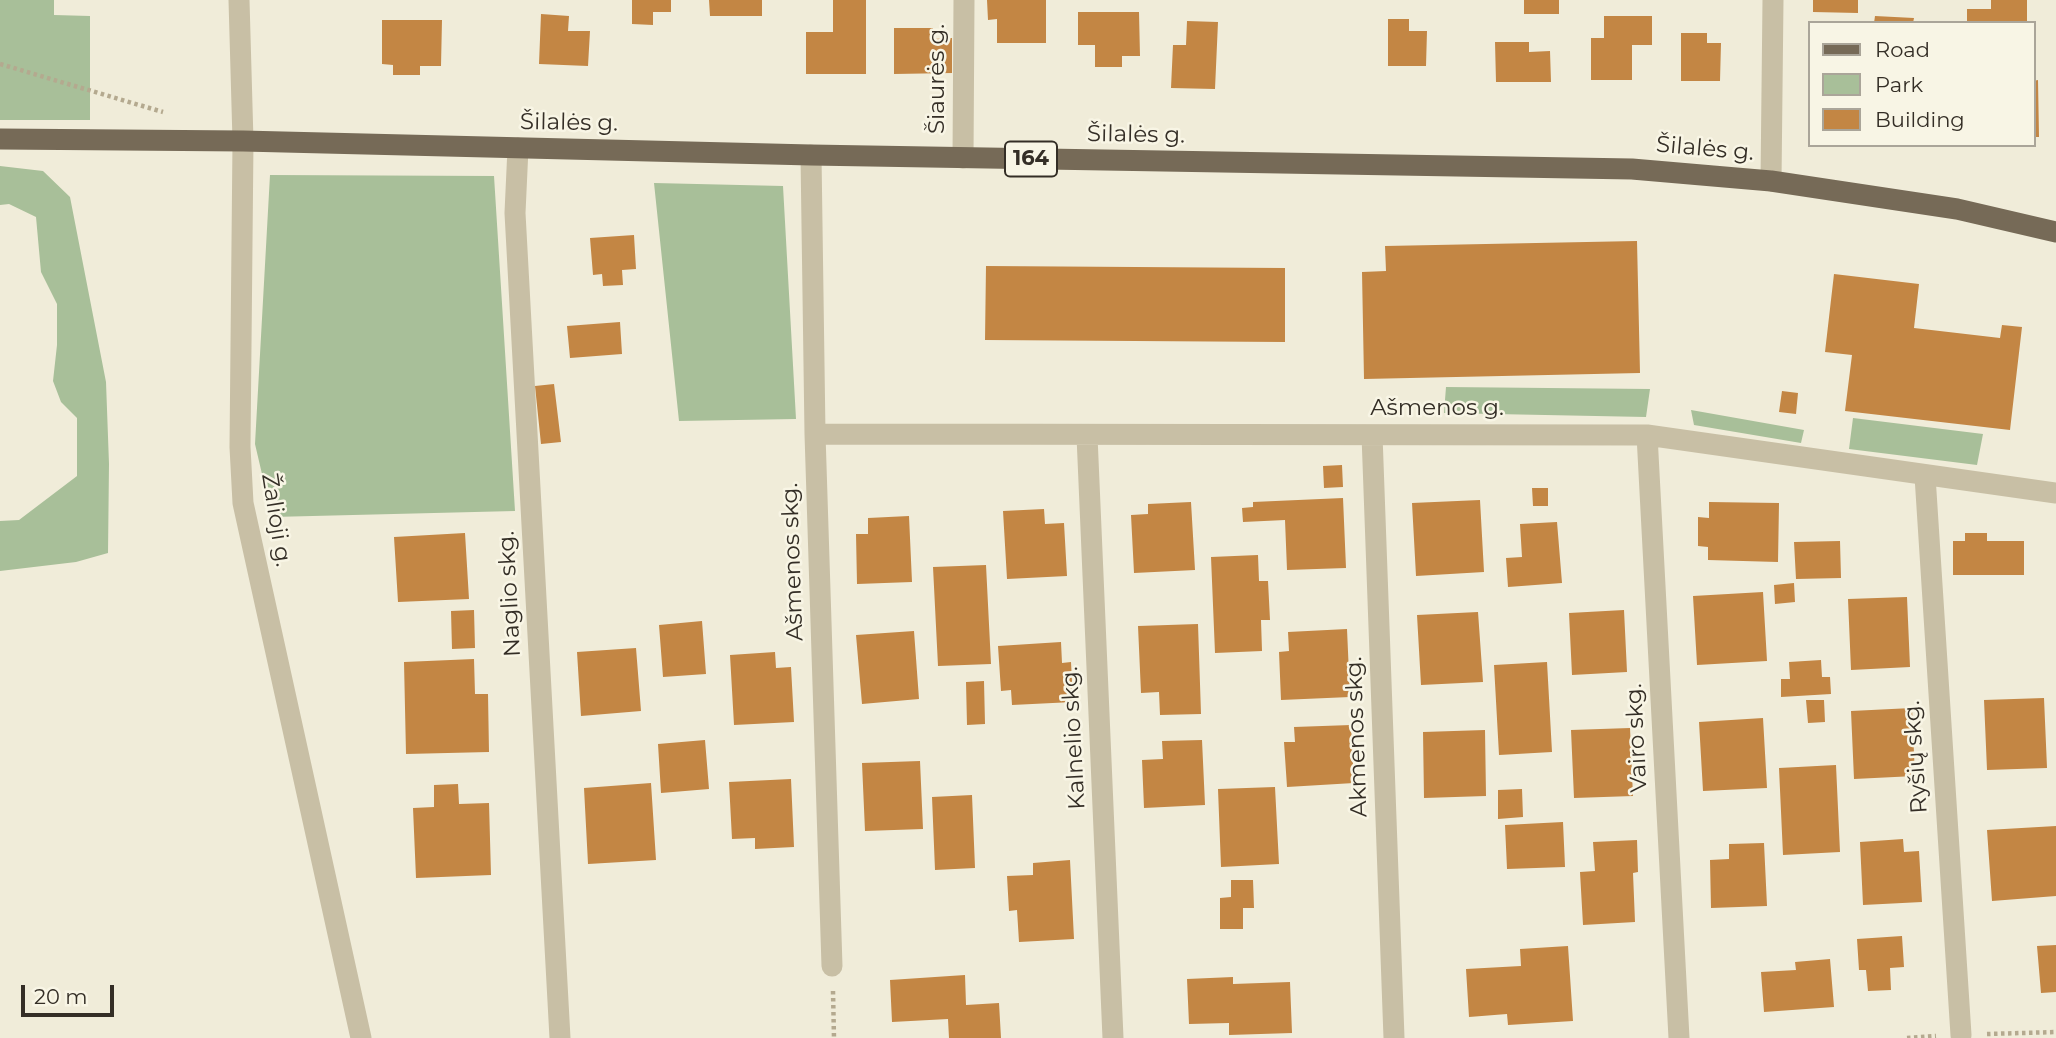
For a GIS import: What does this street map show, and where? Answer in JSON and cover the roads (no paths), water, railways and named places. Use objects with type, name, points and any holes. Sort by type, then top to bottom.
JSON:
[{"type":"main road","name":"Šilalės g.","points":[[0,139],[243,141],[811,155],[1632,169],[1771,181],[1957,209],[2056,232]]},
{"type":"street","name":"Žalioji g.","points":[[239,0],[243,141],[240,447],[243,503],[361,1038]]},
{"type":"street","name":"Šiaurės g.","points":[[963,158],[964,0]]},
{"type":"street","points":[[1771,181],[1773,0]]},
{"type":"street","name":"Naglio skg.","points":[[519,148],[515,213],[560,1038]]},
{"type":"street","name":"Ašmenos skg.","points":[[811,155],[815,434],[832,966]]},
{"type":"street","name":"Ašmenos g.","points":[[815,434],[1647,435],[2056,493]]},
{"type":"street","name":"Akmenos skg.","points":[[1372,435],[1394,1038]]},
{"type":"street","name":"Vairo skg.","points":[[1647,435],[1679,1038]]},
{"type":"street","name":"Kalnelio skg.","points":[[1087,436],[1113,1038]]},
{"type":"street","name":"Ryšių skg.","points":[[1925,476],[1961,1035]]}]
